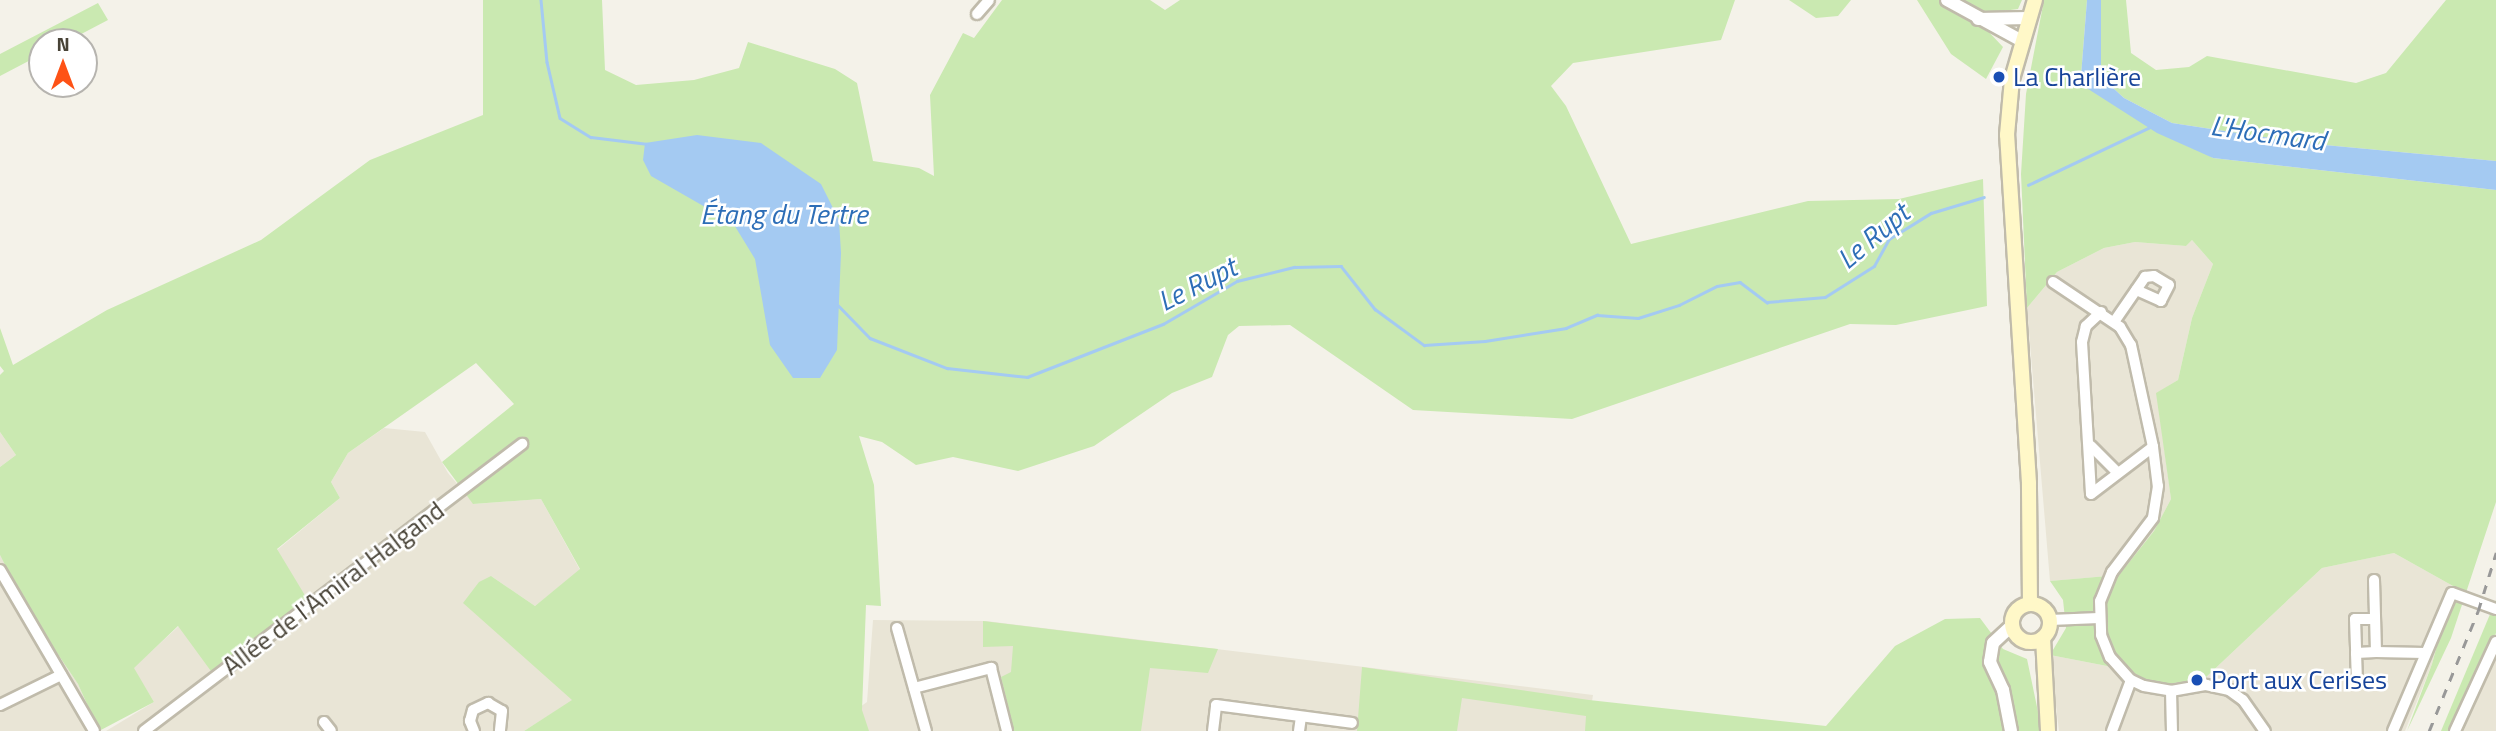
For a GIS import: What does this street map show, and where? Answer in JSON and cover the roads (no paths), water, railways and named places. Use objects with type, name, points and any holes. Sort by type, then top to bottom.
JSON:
[{"type":"main road","points":[[2030,604],[2029,483],[2007,164],[2012,79],[2035,0]]},
{"type":"main road","points":[[2030,604],[2045,610],[2050,620],[2043,638],[2048,729]]},
{"type":"main road","points":[[2030,604],[2014,613],[2011,625],[2026,642],[2048,729]]},
{"type":"main road","points":[[2026,642],[2043,638]]},
{"type":"street","points":[[977,14],[989,0]]},
{"type":"street","points":[[1947,0],[2022,41]]},
{"type":"street","points":[[1978,19],[2029,18]]},
{"type":"street","points":[[2053,282],[2114,322],[2131,345],[2153,447],[2158,486],[2153,518],[2106,584],[2099,618],[2110,657],[2131,680],[2171,691],[2206,685],[2229,690],[2244,700],[2265,731]]},
{"type":"street","points":[[2114,322],[2136,290]]},
{"type":"street","points":[[2101,312],[2086,326],[2082,342],[2094,498],[2116,471],[2153,447]]},
{"type":"street","name":"Allée de l'Amiral Halgand","points":[[144,731],[522,444]]},
{"type":"street","points":[[2091,446],[2116,471]]},
{"type":"street","points":[[0,570],[94,731]]},
{"type":"street","points":[[2374,580],[2376,652]]},
{"type":"street","points":[[2393,731],[2409,703],[2425,653],[2452,593],[2496,609]]},
{"type":"street","points":[[2050,620],[2099,618]]},
{"type":"street","points":[[2357,680],[2355,619],[2375,619]]},
{"type":"street","points":[[2011,625],[1993,642],[1990,662],[2003,690],[2011,731]]},
{"type":"street","points":[[897,628],[926,731]]},
{"type":"street","points":[[2455,731],[2496,642]]},
{"type":"street","points":[[2356,653],[2425,653]]},
{"type":"street","points":[[915,688],[991,668],[1007,731]]},
{"type":"street","points":[[0,705],[61,674]]},
{"type":"street","points":[[2112,731],[2131,680]]},
{"type":"street","points":[[2171,691],[2172,731]]},
{"type":"street","points":[[474,731],[473,710],[488,703],[502,711],[500,731]]},
{"type":"street","points":[[1213,731],[1216,705],[1352,723]]},
{"type":"street","points":[[1299,731],[1301,717]]},
{"type":"street","points":[[324,722],[331,731]]},
{"type":"water","points":[[2087,0],[2101,0],[2101,77],[2124,98],[2172,123],[2303,143],[2496,161],[2496,190],[2213,158],[2157,133],[2085,87],[2081,76]]},
{"type":"water","name":"Étang du Tertre","points":[[697,135],[761,143],[821,184],[839,220],[841,253],[837,350],[820,378],[793,378],[770,345],[755,259],[733,223],[651,176],[643,160],[645,143]]},
{"type":"waterway","name":"Le Rupt","points":[[541,0],[547,62],[560,118],[591,137],[648,144]]},
{"type":"waterway","name":"Le Rupt","points":[[2028,185],[2150,127]]},
{"type":"waterway","name":"Le Rupt","points":[[838,305],[870,338],[947,368],[1027,377],[1163,324],[1237,281],[1294,267],[1341,266],[1375,309],[1424,345],[1485,341],[1566,328],[1597,315],[1638,318],[1679,305],[1717,286],[1740,282],[1767,302],[1825,297],[1874,266],[1889,239],[1931,213],[1984,197]]},
{"type":"railway","points":[[2429,731],[2478,611],[2496,553]]},
{"type":"place","name":"La Charlière","points":[[1999,77]]},
{"type":"place","name":"Port aux Cerises","points":[[2197,680]]},
{"type":"water label","name":"L'Hocmard","points":[[2268,133]]}]
